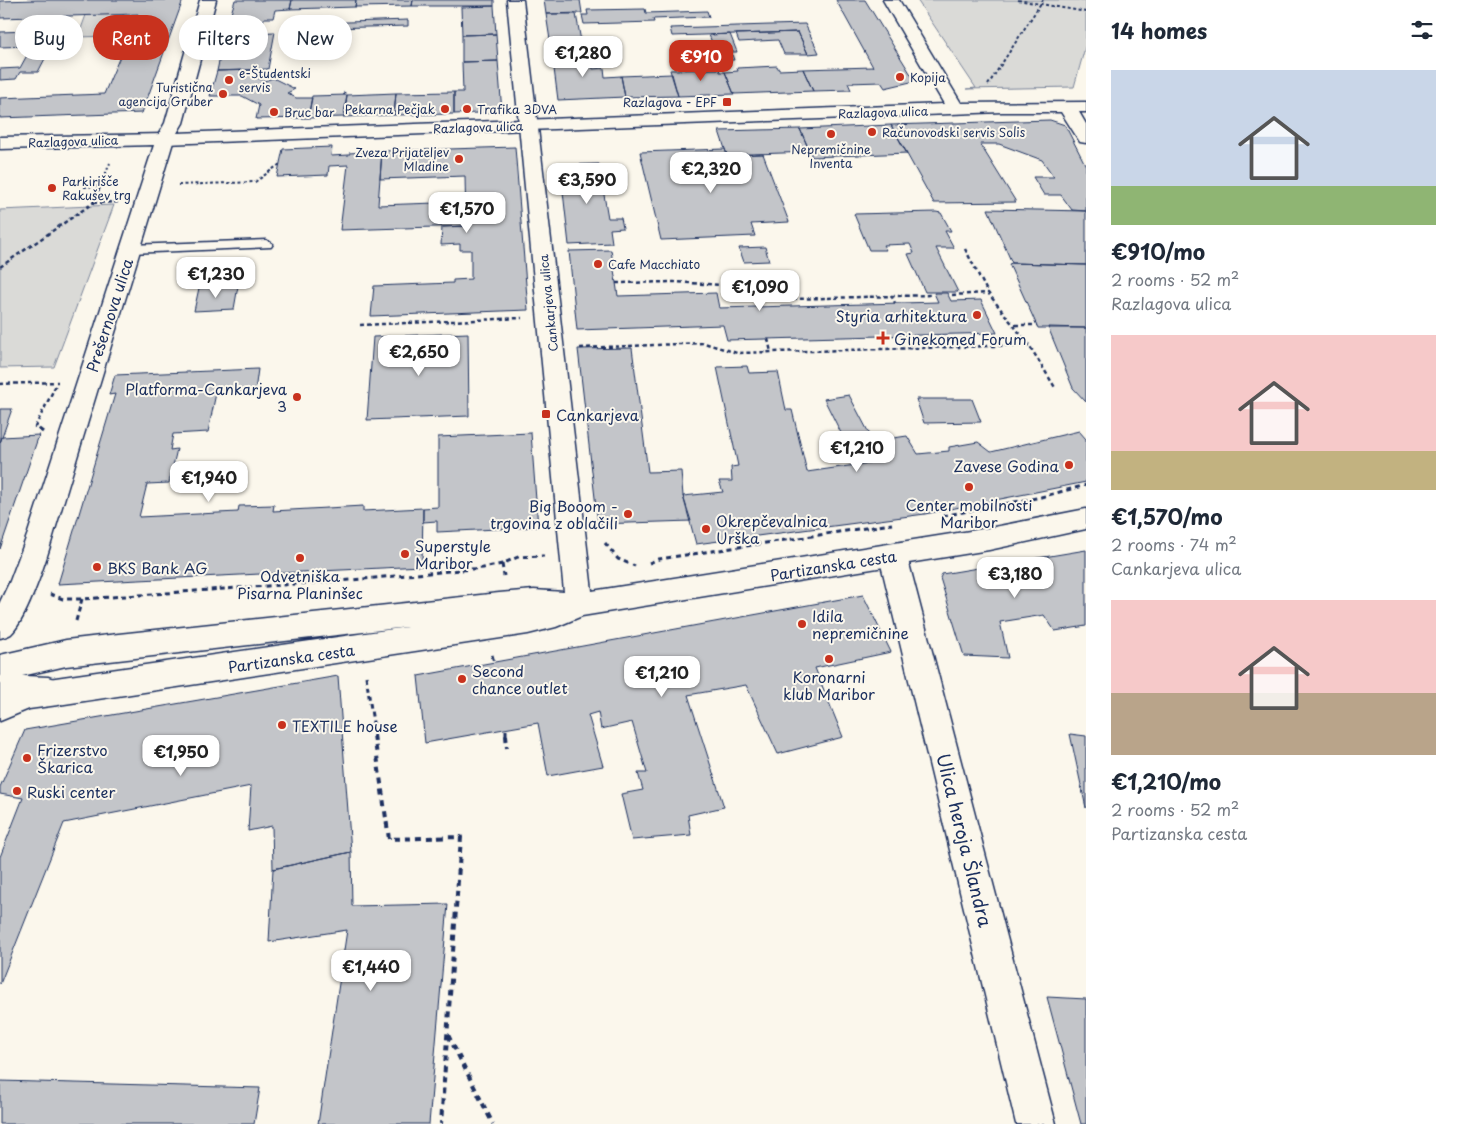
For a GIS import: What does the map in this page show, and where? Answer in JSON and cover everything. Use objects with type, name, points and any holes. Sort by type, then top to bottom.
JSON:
[{"type":"street","name":"Prešernova ulica","points":[[0,626],[8,615],[28,572],[165,139],[174,123],[208,0]]},
{"type":"street","name":"Cankarjeva ulica","points":[[515,0],[579,605]]},
{"type":"street","points":[[891,0],[956,109]]},
{"type":"street","points":[[1066,106],[1086,138]]},
{"type":"street","name":"Razlagova ulica","points":[[0,143],[165,139],[956,109],[1086,107]]},
{"type":"street","name":"Partizanska cesta","points":[[0,668],[66,653],[489,606],[534,602],[579,605],[893,556],[1086,519]]},
{"type":"street","name":"Ulica heroja Šlandra","points":[[893,556],[1036,1124]]},
{"type":"street","name":"Partizanska cesta","points":[[0,688],[58,691],[528,622],[556,615],[579,605]]},
{"type":"street","points":[[0,707],[28,696],[58,691]]},
{"type":"lane","points":[[130,249],[266,244]]},
{"type":"path","points":[[1018,0],[1086,12]]},
{"type":"path","points":[[985,90],[1043,0]]},
{"type":"path","points":[[344,95],[345,90]]},
{"type":"path","points":[[94,203],[112,157]]},
{"type":"path","points":[[173,185],[255,182],[280,164]]},
{"type":"path","points":[[84,187],[101,186]]},
{"type":"path","points":[[0,267],[94,203],[120,202]]},
{"type":"path","points":[[965,249],[988,293],[1030,345],[1056,389]]},
{"type":"path","points":[[616,283],[674,282],[736,286],[750,293],[756,300],[758,307]]},
{"type":"path","points":[[952,295],[988,293]]},
{"type":"path","points":[[891,295],[895,303]]},
{"type":"path","points":[[756,300],[932,295]]},
{"type":"path","points":[[360,325],[549,318]]},
{"type":"path","points":[[1014,325],[1037,326]]},
{"type":"path","points":[[908,335],[913,348]]},
{"type":"path","points":[[768,339],[771,352]]},
{"type":"path","points":[[552,348],[704,344],[736,353],[1030,345]]},
{"type":"path","points":[[0,384],[58,382]]},
{"type":"path","points":[[936,517],[1041,497],[1086,485]]},
{"type":"path","points":[[646,564],[660,558],[900,523]]},
{"type":"path","points":[[610,551],[618,558],[640,567]]},
{"type":"path","points":[[47,593],[63,599],[82,599],[352,580],[483,568],[502,564],[518,557],[544,556]]},
{"type":"path","points":[[75,624],[82,599]]},
{"type":"path","points":[[366,674],[390,839],[461,837],[441,1124]]},
{"type":"path","points":[[506,730],[507,748]]},
{"type":"path","points":[[448,1034],[493,1124]]},
{"type":"shaded area","points":[[917,0],[1086,0],[1086,44],[1074,87],[966,89],[976,88]]},
{"type":"shaded area","points":[[124,14],[93,15],[93,37],[83,37],[83,23],[86,15]]},
{"type":"shaded area","points":[[114,205],[54,367],[0,368],[0,210]]},
{"type":"building","points":[[183,0],[169,39],[169,15],[15,15],[15,18],[0,18],[0,1]]},
{"type":"building","points":[[235,0],[292,0],[290,9],[275,10],[273,18],[268,18],[268,15],[231,15]]},
{"type":"building","points":[[292,0],[356,0],[355,7],[290,9]]},
{"type":"building","points":[[356,0],[413,0],[412,6],[355,7]]},
{"type":"building","points":[[413,0],[494,0],[494,6],[412,6]]},
{"type":"building","points":[[544,0],[580,0],[582,13],[546,14]]},
{"type":"building","points":[[836,0],[865,0],[915,81],[885,88],[881,82],[848,83],[851,90],[813,91],[803,69],[873,67]]},
{"type":"building","points":[[494,6],[496,34],[462,35],[461,7]]},
{"type":"building","points":[[645,9],[646,13],[707,11],[709,17],[653,19],[654,22],[584,24],[582,15],[588,15],[587,10]]},
{"type":"building","points":[[546,14],[576,14],[583,52],[552,53]]},
{"type":"building","points":[[408,20],[408,26],[352,27],[352,22]]},
{"type":"building","points":[[805,24],[819,53],[808,54],[798,32],[672,36],[670,28]]},
{"type":"building","points":[[0,32],[15,32],[15,47],[0,47]]},
{"type":"building","points":[[268,32],[275,32],[268,69],[217,71],[219,60],[268,60]]},
{"type":"building","points":[[798,32],[808,54],[784,54],[778,40],[739,42],[736,34]]},
{"type":"building","points":[[496,34],[498,61],[462,62],[462,35]]},
{"type":"building","points":[[730,34],[737,52],[731,52],[734,60],[704,61],[700,51],[715,50],[709,35]]},
{"type":"building","points":[[590,52],[593,69],[604,68],[605,77],[621,76],[625,97],[558,100],[552,53]]},
{"type":"building","points":[[24,60],[44,60],[38,72],[20,72],[16,79],[0,80],[0,69],[20,68]]},
{"type":"building","points":[[118,60],[161,60],[142,113],[0,118],[0,98],[104,94]]},
{"type":"building","points":[[498,61],[502,112],[454,114],[454,92],[463,92],[462,62]]},
{"type":"building","points":[[777,66],[779,70],[803,69],[813,91],[734,94],[725,72],[738,71],[737,68]]},
{"type":"building","points":[[719,69],[720,72],[725,72],[734,94],[678,96],[670,70]]},
{"type":"building","points":[[257,70],[256,77],[264,81],[273,78],[295,89],[287,93],[296,98],[312,98],[308,118],[256,119],[259,105],[242,96],[210,96],[217,71]]},
{"type":"building","points":[[672,74],[678,96],[625,97],[621,76]]},
{"type":"building","points":[[454,92],[454,114],[394,115],[396,93]]},
{"type":"building","points":[[396,93],[394,115],[344,117],[347,95]]},
{"type":"building","points":[[347,95],[344,117],[308,118],[312,96]]},
{"type":"building","points":[[1050,120],[1065,125],[1086,166],[1086,211],[1072,210],[1061,195],[1044,195],[1033,177],[1054,177],[1042,160],[999,144],[980,144],[1016,202],[934,203],[891,125]]},
{"type":"building","points":[[891,125],[907,153],[812,157],[800,129]]},
{"type":"building","points":[[800,129],[810,152],[727,155],[719,131]]},
{"type":"building","points":[[332,147],[331,156],[382,151],[378,205],[465,202],[466,226],[340,230],[348,165],[329,166],[328,175],[277,177],[283,149]]},
{"type":"building","points":[[515,147],[528,310],[371,316],[374,286],[453,283],[453,280],[471,279],[471,250],[460,250],[460,244],[441,245],[442,227],[466,226],[465,176],[380,179],[382,151]]},
{"type":"building","points":[[725,149],[727,155],[763,154],[789,222],[751,224],[755,236],[661,240],[640,152]]},
{"type":"building","points":[[599,164],[601,178],[614,178],[616,188],[603,189],[608,218],[621,218],[623,228],[610,229],[612,243],[569,245],[560,165]]},
{"type":"building","points":[[988,209],[1086,211],[1086,265],[1012,263]]},
{"type":"building","points":[[941,213],[951,231],[945,231],[954,248],[936,248],[958,292],[925,292],[908,254],[914,253],[910,244],[883,245],[886,250],[869,250],[854,214]]},
{"type":"building","points":[[765,247],[769,261],[744,262],[739,248]]},
{"type":"building","points":[[611,250],[618,296],[716,293],[719,308],[938,302],[934,293],[947,293],[951,301],[981,300],[997,333],[727,340],[723,325],[577,330],[569,251]]},
{"type":"building","points":[[1009,264],[1086,265],[1086,328],[1038,328]]},
{"type":"building","points":[[238,286],[234,309],[194,311],[199,288]]},
{"type":"building","points":[[1048,327],[1086,328],[1086,402],[1073,388]]},
{"type":"building","points":[[468,333],[469,416],[367,420],[373,337]]},
{"type":"building","points":[[632,348],[648,472],[681,471],[683,496],[691,521],[598,524],[578,349]]},
{"type":"building","points":[[747,366],[749,373],[778,372],[786,410],[792,410],[807,472],[869,463],[864,454],[879,452],[873,441],[907,436],[918,454],[949,451],[949,447],[978,442],[991,452],[1079,431],[1086,439],[1086,482],[925,514],[696,544],[683,496],[723,492],[719,481],[732,481],[731,467],[738,466],[717,367]]},
{"type":"building","points":[[258,369],[255,391],[216,393],[208,432],[173,434],[170,450],[177,449],[169,483],[147,484],[139,517],[238,512],[239,506],[274,505],[273,511],[363,506],[363,511],[423,508],[422,566],[58,584],[115,394],[109,395],[115,375]]},
{"type":"building","points":[[849,395],[870,435],[844,439],[824,399]]},
{"type":"building","points":[[916,399],[972,399],[981,422],[924,423]]},
{"type":"building","points":[[0,409],[12,409],[0,443]]},
{"type":"building","points":[[531,433],[538,527],[437,532],[437,521],[423,522],[423,508],[438,507],[438,437]]},
{"type":"building","points":[[39,435],[0,549],[0,443],[2,437]]},
{"type":"building","points":[[1086,550],[1086,626],[1055,631],[1044,615],[1000,622],[1008,658],[964,656],[940,578],[942,574]]},
{"type":"building","points":[[863,595],[891,652],[815,668],[843,737],[778,754],[746,685],[688,695],[724,807],[688,815],[691,835],[632,840],[621,794],[643,790],[638,773],[647,773],[632,722],[601,729],[598,712],[588,715],[603,766],[548,776],[538,723],[425,743],[418,676]]},
{"type":"building","points":[[338,676],[351,852],[273,869],[272,826],[248,831],[251,786],[64,823],[0,984],[0,857],[23,798],[0,794],[0,787],[25,730]]},
{"type":"building","points":[[1070,734],[1086,736],[1086,808]]},
{"type":"building","points":[[351,852],[352,906],[448,904],[429,1124],[318,1124],[347,930],[269,942],[273,869]]},
{"type":"building","points":[[1047,997],[1086,999],[1086,1124],[1081,1124]]},
{"type":"building","points":[[0,1081],[260,1088],[254,1124],[0,1124]]},
{"type":"place","name":"Kopija","points":[[900,77]]},
{"type":"place","name":"e-Študentski servis","points":[[229,80]]},
{"type":"place","name":"Turistična agencija Gruber","points":[[223,94]]},
{"type":"place","name":"Razlagova - EPF","points":[[727,102]]},
{"type":"place","name":"Pekarna Pečjak","points":[[445,109]]},
{"type":"place","name":"Trafika 3DVA","points":[[467,109]]},
{"type":"place","name":"Bruc bar","points":[[274,112]]},
{"type":"place","name":"Računovodski servis Solis","points":[[872,132]]},
{"type":"place","name":"Nepremičnine Inventa","points":[[831,134]]},
{"type":"place","name":"Zveza Prijateljev Mladine","points":[[459,159]]},
{"type":"place","name":"Parkirišče Rakušev trg","points":[[52,188]]},
{"type":"place","name":"Cafe Macchiato","points":[[598,264]]},
{"type":"place","name":"Styria arhitektura","points":[[977,315]]},
{"type":"place","name":"Ginekomed Forum","points":[[883,338]]},
{"type":"place","name":"Platforma-Cankarjeva 3","points":[[297,397]]},
{"type":"place","name":"Cankarjeva","points":[[546,414]]},
{"type":"place","name":"Zavese Godina","points":[[1069,465]]},
{"type":"place","name":"Center mobilnosti Maribor","points":[[969,487]]},
{"type":"place","name":"Big Booom - trgovina z oblačili","points":[[628,514]]},
{"type":"place","name":"Okrepčevalnica Urška","points":[[706,529]]},
{"type":"place","name":"Superstyle Maribor","points":[[405,554]]},
{"type":"place","name":"Odvetniška Pisarna Planinšec","points":[[300,558]]},
{"type":"place","name":"BKS Bank AG","points":[[97,567]]},
{"type":"place","name":"Idila nepremičnine","points":[[802,624]]},
{"type":"place","name":"Koronarni klub Maribor","points":[[829,659]]},
{"type":"place","name":"Second chance outlet","points":[[462,679]]},
{"type":"place","name":"TEXTILE house","points":[[282,725]]},
{"type":"place","name":"Frizerstvo Škarica","points":[[27,758]]},
{"type":"place","name":"Ruski center","points":[[17,791]]}]
